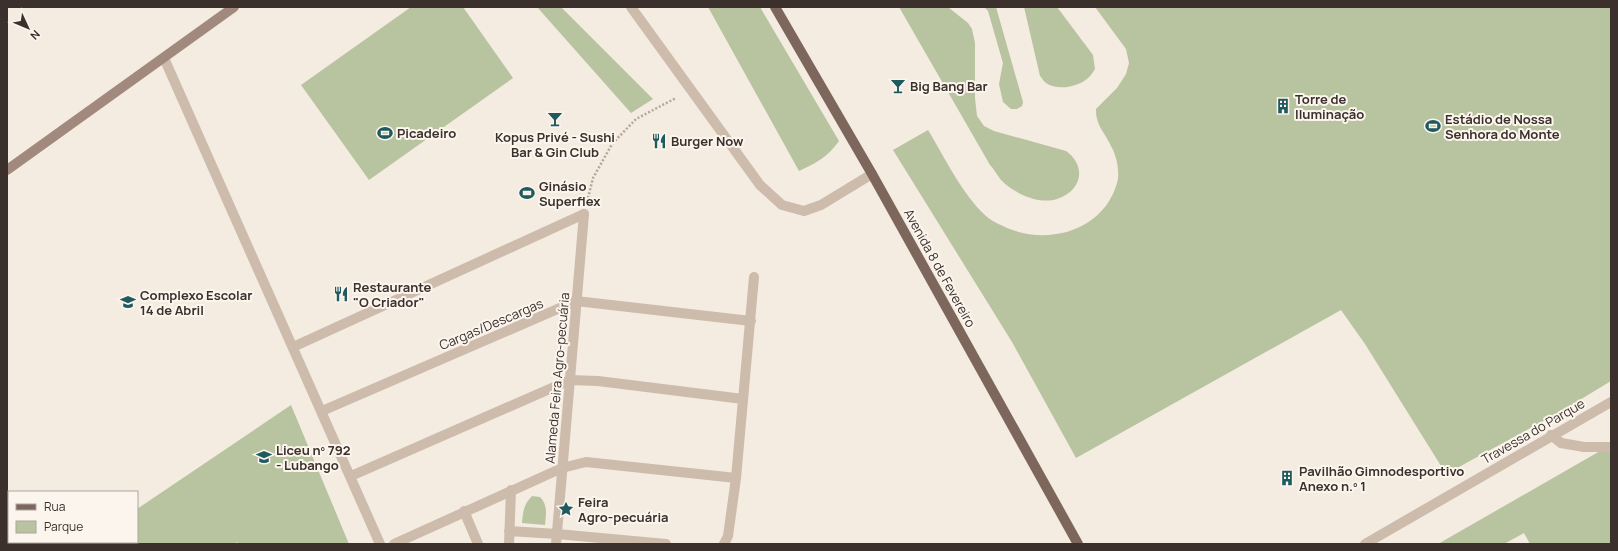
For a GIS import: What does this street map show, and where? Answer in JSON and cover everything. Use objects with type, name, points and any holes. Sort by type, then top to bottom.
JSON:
[{"type":"main road","points":[[7,170],[234,7]]},
{"type":"main road","name":"Avenida 8 de Fevereiro","points":[[775,7],[872,174],[1078,544]]},
{"type":"street","points":[[631,7],[690,90],[760,184],[782,205],[804,211],[821,205],[872,174]]},
{"type":"street","points":[[164,58],[380,544]]},
{"type":"street","points":[[293,347],[584,214]]},
{"type":"street","name":"Alameda Feira Agro-pecuária","points":[[557,539],[584,214]]},
{"type":"street","points":[[724,544],[728,536],[736,478],[754,277]]},
{"type":"street","name":"Cargas/Descargas","points":[[322,411],[576,301],[751,320]]},
{"type":"street","points":[[351,476],[570,380],[598,380],[743,399]]},
{"type":"street","name":"Travessa do Parque","points":[[1365,544],[1551,435],[1611,402]]},
{"type":"street","points":[[1551,435],[1561,443],[1584,448],[1611,447]]},
{"type":"street","points":[[394,544],[464,511],[562,468],[586,462],[736,478]]},
{"type":"street","points":[[509,544],[511,490]]},
{"type":"street","points":[[464,511],[478,544]]},
{"type":"street","points":[[510,531],[557,539],[666,544]]},
{"type":"path","points":[[584,214],[593,178],[612,144],[636,119],[690,90]]},
{"type":"green space","name":"Picadeiro","points":[[411,7],[463,7],[513,78],[369,180],[301,85]]},
{"type":"green space","points":[[537,7],[561,7],[653,99],[631,113]]},
{"type":"green space","points":[[708,7],[760,7],[839,141],[826,155],[799,171]]},
{"type":"green space","points":[[899,7],[948,7],[968,23],[972,29],[975,43],[975,98],[977,116],[984,126],[994,131],[1066,151],[1073,157],[1079,171],[1079,178],[1072,190],[1057,199],[1034,199],[1019,193],[1001,180],[990,165]]},
{"type":"green space","points":[[984,7],[996,7],[1023,102],[1022,106],[1017,109],[1011,109],[1003,102],[999,84],[1003,63],[988,11]]},
{"type":"green space","points":[[1024,7],[1057,7],[1093,55],[1095,69],[1088,78],[1083,82],[1067,87],[1056,87],[1044,82],[1040,76]]},
{"type":"green space","points":[[1095,7],[1611,7],[1611,381],[1560,412],[1446,474],[1365,344],[1341,310],[1076,458],[1012,342],[893,150],[928,130],[954,175],[977,207],[988,218],[1007,228],[1023,233],[1040,235],[1057,234],[1073,230],[1088,223],[1100,212],[1110,199],[1117,183],[1118,175],[1118,165],[1114,152],[1099,125],[1096,109],[1117,88],[1126,74],[1129,63],[1126,49]]},
{"type":"green space","name":"Liceu nº 792 - Lubango","points":[[291,405],[349,544],[238,544],[237,542],[234,544],[86,544],[138,543],[138,508]]},
{"type":"green space","points":[[1607,447],[1611,453],[1611,544],[1530,544],[1524,533],[1504,544],[1438,544]]},
{"type":"green space","points":[[532,496],[540,497],[543,500],[546,510],[545,525],[522,523],[524,508]]},
{"type":"place","name":"Big Bang Bar","points":[[898,86]]},
{"type":"place","name":"Torre de Iluminação","points":[[1283,106]]},
{"type":"place","name":"Kopus Privé - Sushi Bar & Gin Club","points":[[555,119]]},
{"type":"place","name":"Estádio de Nossa Senhora do Monte","points":[[1433,126]]},
{"type":"place","name":"Picadeiro","points":[[385,133]]},
{"type":"place","name":"Burger Now","points":[[659,141]]},
{"type":"place","name":"Ginásio Superflex","points":[[527,193]]},
{"type":"place","name":"Restaurante \"O Criador\"","points":[[341,294]]},
{"type":"place","name":"Complexo Escolar 14 de Abril","points":[[128,302]]},
{"type":"place","name":"Liceu nº 792 - Lubango","points":[[264,457]]},
{"type":"place","name":"Pavilhão Gimnodesportivo Anexo n.º 1","points":[[1287,478]]},
{"type":"place","name":"Feira Agro-pecuária","points":[[566,509]]}]
